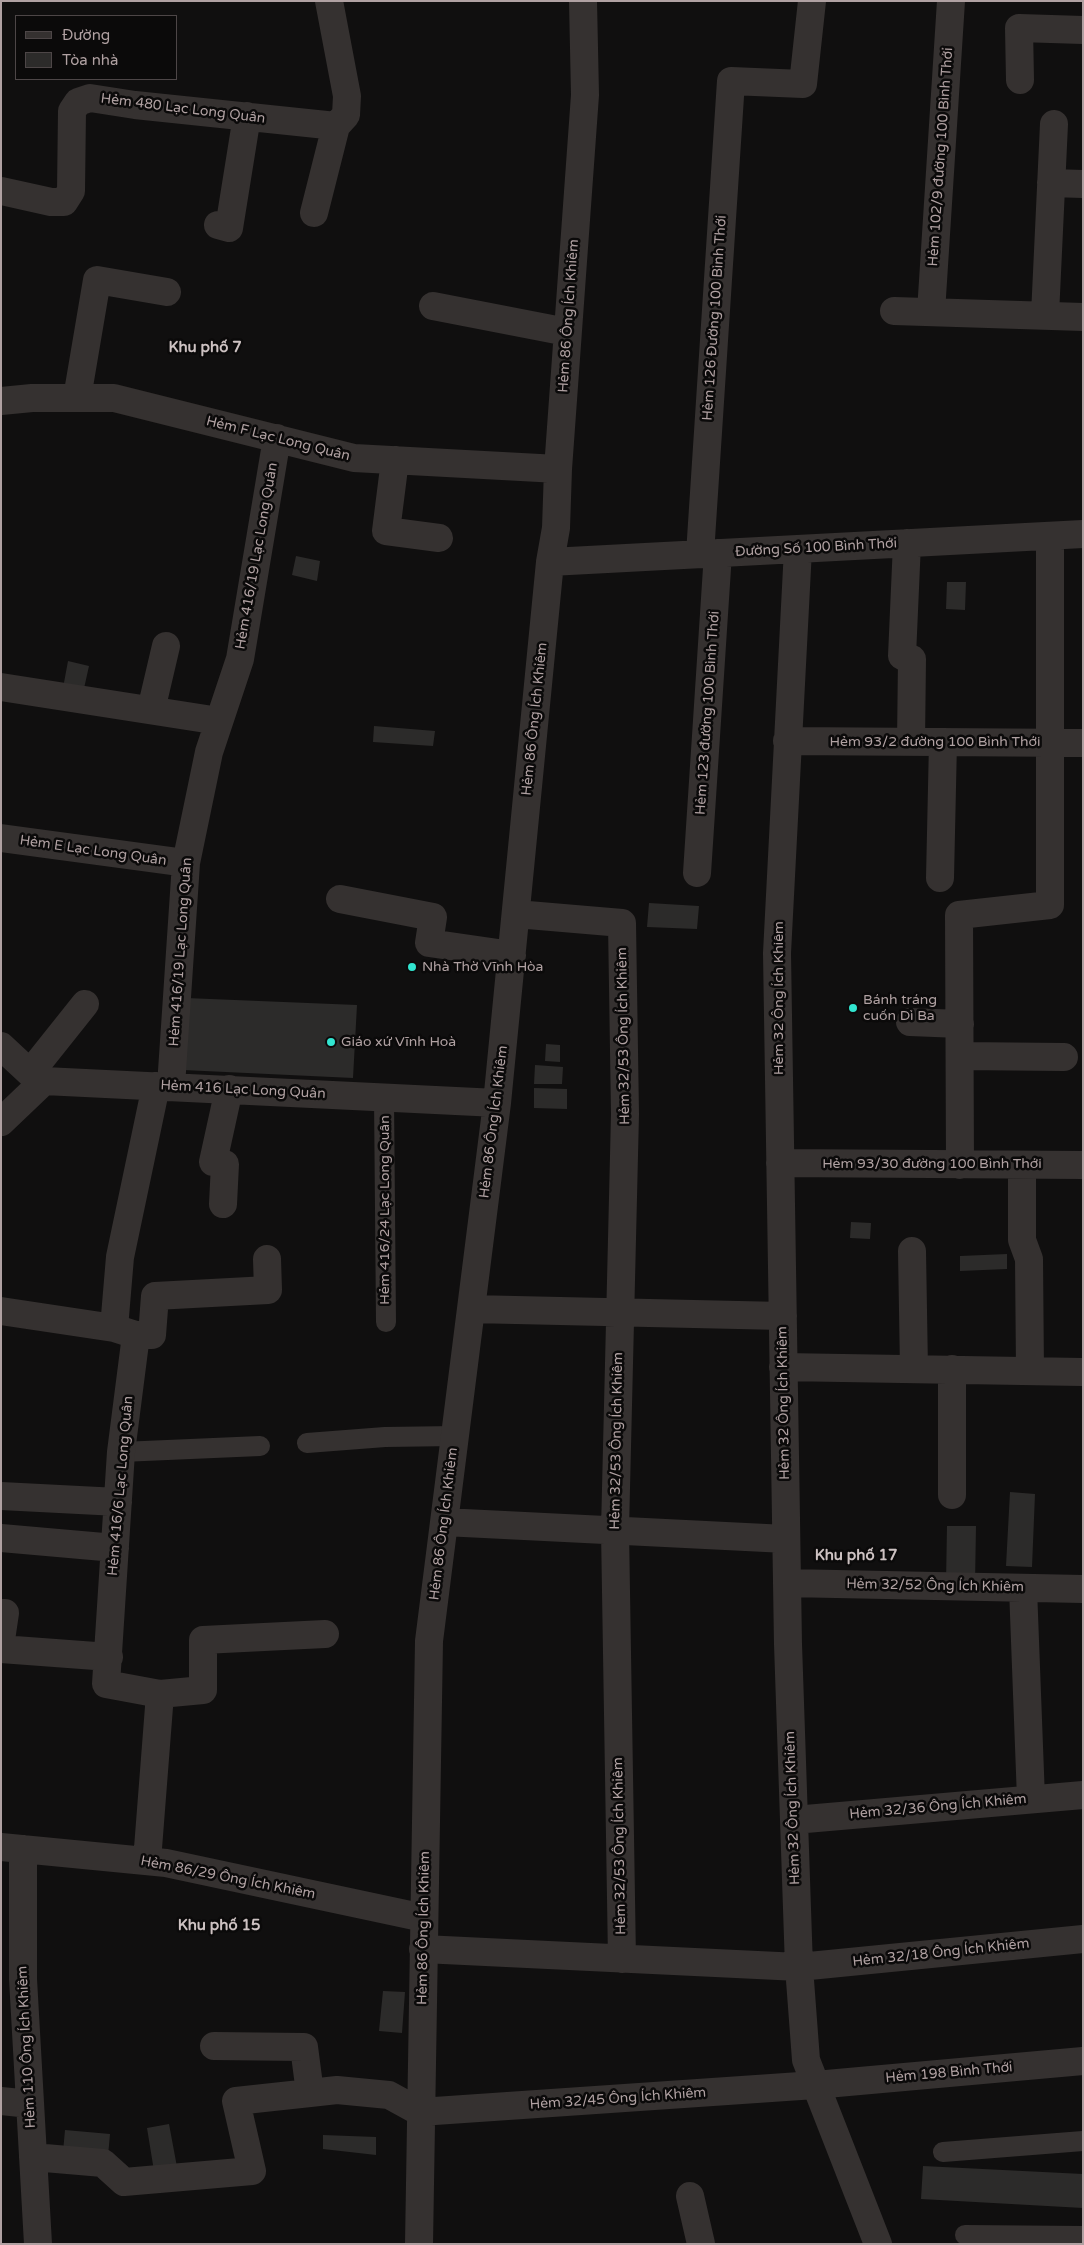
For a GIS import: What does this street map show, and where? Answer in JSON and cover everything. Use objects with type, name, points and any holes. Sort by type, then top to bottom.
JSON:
[{"type":"street","points":[[314,213],[336,126],[346,115],[347,96],[329,1]]},
{"type":"street","name":"Hẻm 86 Ông Ích Khiêm","points":[[419,2244],[429,1641],[497,1103],[550,562],[556,528],[567,332],[585,95],[583,1]]},
{"type":"street","name":"Hẻm 126 Đường 100 Bình Thới","points":[[709,554],[730,81],[803,84],[812,1]]},
{"type":"street","name":"Hẻm 102/9 đường 100 Bình Thới","points":[[931,312],[951,1]]},
{"type":"street","points":[[1020,80],[1019,28],[1083,30]]},
{"type":"street","name":"Hẻm 480 Lạc Long Quân","points":[[1,191],[51,202],[64,202],[71,190],[72,111],[78,102],[90,98],[336,126]]},
{"type":"street","points":[[218,225],[229,228],[247,116]]},
{"type":"street","points":[[1045,315],[1054,124]]},
{"type":"street","points":[[1051,183],[1083,184]]},
{"type":"street","points":[[76,398],[97,280],[167,292]]},
{"type":"street","points":[[432,306],[567,332]]},
{"type":"street","points":[[894,311],[1083,317]]},
{"type":"street","name":"Hẻm F Lạc Long Quân","points":[[1,401],[114,398],[354,458],[558,469]]},
{"type":"street","name":"Hẻm 416/19 Lạc Long Quân","points":[[164,1086],[186,863],[209,752],[240,659],[277,438]]},
{"type":"street","points":[[395,460],[386,531],[439,538]]},
{"type":"street","name":"Đường Số 100 Bình Thới","points":[[550,562],[1083,534]]},
{"type":"street","points":[[960,1165],[959,915],[1050,905],[1052,743],[1050,536]]},
{"type":"street","points":[[907,543],[902,656],[912,659],[911,742]]},
{"type":"street","name":"Hẻm 32 Ông Ích Khiêm","points":[[798,549],[777,953],[786,1539],[799,1967],[806,2060],[878,2244]]},
{"type":"street","name":"Hẻm 123 đường 100 Bình Thới","points":[[698,873],[709,554]]},
{"type":"street","points":[[151,710],[166,646]]},
{"type":"street","points":[[1,687],[219,721]]},
{"type":"street","name":"Hẻm 93/2 đường 100 Bình Thới","points":[[787,741],[1083,743]]},
{"type":"street","points":[[940,878],[943,742]]},
{"type":"street","name":"Hẻm E Lạc Long Quân","points":[[1,838],[186,863]]},
{"type":"street","points":[[340,898],[433,917],[429,943],[512,955]]},
{"type":"street","name":"Hẻm 32/53 Ông Ích Khiêm","points":[[516,914],[622,923],[625,1114],[615,1530],[622,1959]]},
{"type":"street","points":[[1,1122],[37,1077],[85,1004]]},
{"type":"street","points":[[910,1022],[960,1024]]},
{"type":"street","points":[[1,1046],[37,1077]]},
{"type":"street","points":[[960,1056],[1064,1057]]},
{"type":"street","name":"Hẻm 416 Lạc Long Quân","points":[[37,1077],[164,1086],[497,1103]]},
{"type":"street","name":"Hẻm 416/6 Lạc Long Quân","points":[[160,1694],[106,1684],[121,1452],[125,1331],[120,1257],[164,1086]]},
{"type":"street","points":[[223,1204],[225,1164],[213,1162],[230,1089]]},
{"type":"street","name":"Hẻm 93/30 đường 100 Bình Thới","points":[[780,1162],[1083,1165]]},
{"type":"street","points":[[1022,1165],[1022,1240],[1030,1259],[1030,1371]]},
{"type":"street","points":[[912,1251],[914,1369]]},
{"type":"street","points":[[1,1310],[152,1335],[155,1296],[268,1290],[267,1259]]},
{"type":"street","points":[[471,1309],[783,1316]]},
{"type":"street","points":[[783,1367],[1082,1372]]},
{"type":"street","points":[[952,1369],[952,1495]]},
{"type":"street","points":[[1,1496],[118,1502]]},
{"type":"street","points":[[444,1522],[786,1539]]},
{"type":"street","points":[[1,1538],[115,1548]]},
{"type":"street","name":"Hẻm 32/52 Ông Ích Khiêm","points":[[787,1583],[1083,1590]]},
{"type":"street","points":[[1023,1588],[1031,1799]]},
{"type":"street","points":[[1,1613],[5,1613],[1,1640]]},
{"type":"street","points":[[147,1861],[160,1694],[203,1690],[203,1640],[325,1634]]},
{"type":"street","points":[[1,1649],[109,1657]]},
{"type":"street","name":"Hẻm 32/36 Ông Ích Khiêm","points":[[794,1820],[1083,1794]]},
{"type":"street","name":"Hẻm 86/29 Ông Ích Khiêm","points":[[12,1848],[166,1863],[424,1918]]},
{"type":"street","name":"Hẻm 110 Ông Ích Khiêm","points":[[12,1848],[23,1979],[38,2244]]},
{"type":"street","name":"Hẻm 32/18 Ông Ích Khiêm","points":[[799,1967],[1083,1938]]},
{"type":"street","points":[[423,1949],[799,1967]]},
{"type":"street","points":[[214,2046],[304,2047],[310,2093]]},
{"type":"street","name":"Hẻm 198 Bình Thới","points":[[815,2085],[1083,2062]]},
{"type":"street","name":"Hẻm 32/45 Ông Ích Khiêm","points":[[420,2112],[815,2085]]},
{"type":"street","points":[[33,2157],[103,2163],[124,2182],[252,2171],[236,2101],[337,2090],[389,2096],[420,2112]]},
{"type":"street","points":[[1,2101],[30,2104]]},
{"type":"street","points":[[690,2196],[701,2244]]},
{"type":"lane","name":"Hẻm 416/24 Lạc Long Quân","points":[[384,1097],[386,1322]]},
{"type":"lane","points":[[307,1443],[385,1437],[454,1436]]},
{"type":"lane","points":[[121,1452],[260,1446]]},
{"type":"lane","points":[[943,2152],[1083,2141]]},
{"type":"lane","points":[[965,2235],[1083,2236]]},
{"type":"building","points":[[296,556],[320,561],[317,581],[292,575]]},
{"type":"building","points":[[947,582],[966,582],[965,610],[946,609]]},
{"type":"building","points":[[68,661],[89,666],[83,693],[63,688]]},
{"type":"building","points":[[374,726],[435,731],[433,746],[373,742]]},
{"type":"building","points":[[649,903],[699,906],[697,929],[647,927]]},
{"type":"building","points":[[186,998],[357,1005],[353,1078],[183,1070]]},
{"type":"building","points":[[546,1044],[560,1045],[560,1062],[545,1061]]},
{"type":"building","points":[[535,1065],[563,1067],[562,1084],[534,1084]]},
{"type":"building","points":[[534,1088],[567,1089],[567,1109],[534,1108]]},
{"type":"building","points":[[851,1222],[871,1223],[870,1239],[850,1238]]},
{"type":"building","points":[[1007,1254],[1007,1269],[960,1271],[960,1256]]},
{"type":"building","points":[[1010,1492],[1035,1494],[1032,1567],[1006,1566]]},
{"type":"building","points":[[947,1526],[976,1526],[975,1584],[946,1583]]},
{"type":"building","points":[[383,1991],[405,1992],[402,2033],[379,2031]]},
{"type":"building","points":[[169,2124],[177,2167],[154,2171],[147,2128]]},
{"type":"building","points":[[65,2130],[110,2134],[108,2156],[63,2152]]},
{"type":"building","points":[[323,2135],[376,2137],[376,2155],[323,2149]]},
{"type":"building","points":[[923,2166],[1083,2174],[1083,2208],[921,2199]]},
{"type":"place","name":"Nhà Thờ Vĩnh Hòa","points":[[412,967]]},
{"type":"place","name":"Bánh tráng cuốn Dì Ba","points":[[853,1008]]},
{"type":"place","name":"Giáo xứ Vĩnh Hoà","points":[[331,1042]]},
{"type":"district","name":"Khu phố 7","points":[[205,348]]},
{"type":"district","name":"Khu phố 17","points":[[856,1556]]},
{"type":"district","name":"Khu phố 15","points":[[219,1926]]}]
